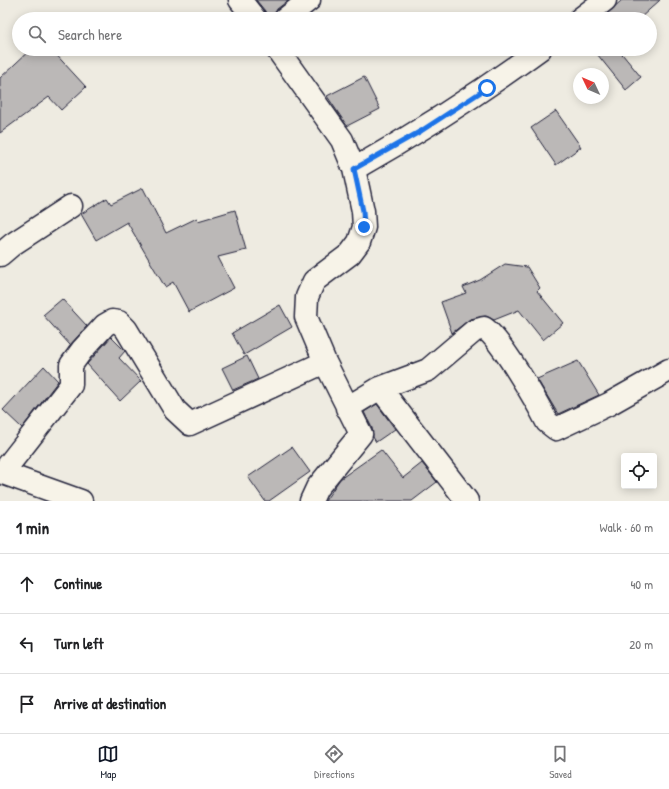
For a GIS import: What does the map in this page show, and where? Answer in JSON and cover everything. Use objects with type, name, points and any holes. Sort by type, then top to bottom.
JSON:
[{"type":"street","points":[[240,0],[249,12]]},
{"type":"street","points":[[294,12],[309,0]]},
{"type":"street","points":[[590,12],[606,0]]},
{"type":"street","points":[[282,56],[342,140],[354,169],[363,211],[364,227],[359,242],[350,254],[314,281],[307,297],[306,318],[325,362],[361,434],[317,488],[311,501]]},
{"type":"street","points":[[354,169],[421,131],[467,101],[530,56]]},
{"type":"street","points":[[0,255],[13,244],[71,206]]},
{"type":"street","points":[[75,500],[1,472],[71,385],[71,365],[96,334],[105,325],[112,321],[119,322],[126,329],[175,410],[190,424],[325,362]]},
{"type":"street","points":[[347,408],[380,388],[428,370],[474,331],[484,328],[491,333],[497,341],[547,422],[556,429],[609,404],[669,370]]},
{"type":"street","points":[[380,388],[467,501]]},
{"type":"building","points":[[256,0],[289,0],[277,9],[276,12],[265,11]]},
{"type":"building","points":[[622,0],[660,0],[647,12],[609,12]]},
{"type":"building","points":[[24,56],[57,56],[86,87],[61,110],[49,97],[0,133],[0,78]]},
{"type":"building","points":[[599,56],[624,56],[641,77],[626,90]]},
{"type":"building","points":[[364,77],[380,109],[347,126],[327,96]]},
{"type":"building","points":[[556,111],[581,147],[556,165],[531,128]]},
{"type":"building","points":[[143,188],[166,233],[197,218],[198,221],[235,210],[246,250],[218,257],[234,288],[189,312],[173,282],[165,287],[127,222],[96,240],[81,214],[107,198],[111,204]]},
{"type":"building","points":[[505,264],[527,267],[540,288],[537,291],[563,323],[543,340],[519,310],[494,320],[486,316],[470,319],[452,333],[441,302],[466,293],[463,287],[480,280]]},
{"type":"building","points":[[62,299],[87,326],[70,345],[43,315]]},
{"type":"building","points":[[280,305],[292,327],[244,355],[232,333]]},
{"type":"building","points":[[111,337],[125,351],[119,358],[141,381],[120,401],[87,364]]},
{"type":"building","points":[[247,356],[258,379],[233,390],[222,368]]},
{"type":"building","points":[[578,361],[599,395],[558,414],[537,379]]},
{"type":"building","points":[[44,366],[58,381],[22,428],[3,410]]},
{"type":"building","points":[[377,404],[395,429],[376,442],[373,437],[372,428],[364,412]]},
{"type":"building","points":[[292,447],[310,472],[269,501],[265,501],[248,477]]},
{"type":"building","points":[[381,450],[403,478],[422,463],[437,482],[412,501],[325,501],[340,479]]},
{"type":"route","points":[[364,227],[363,211],[354,169],[421,131],[487,88]]}]
